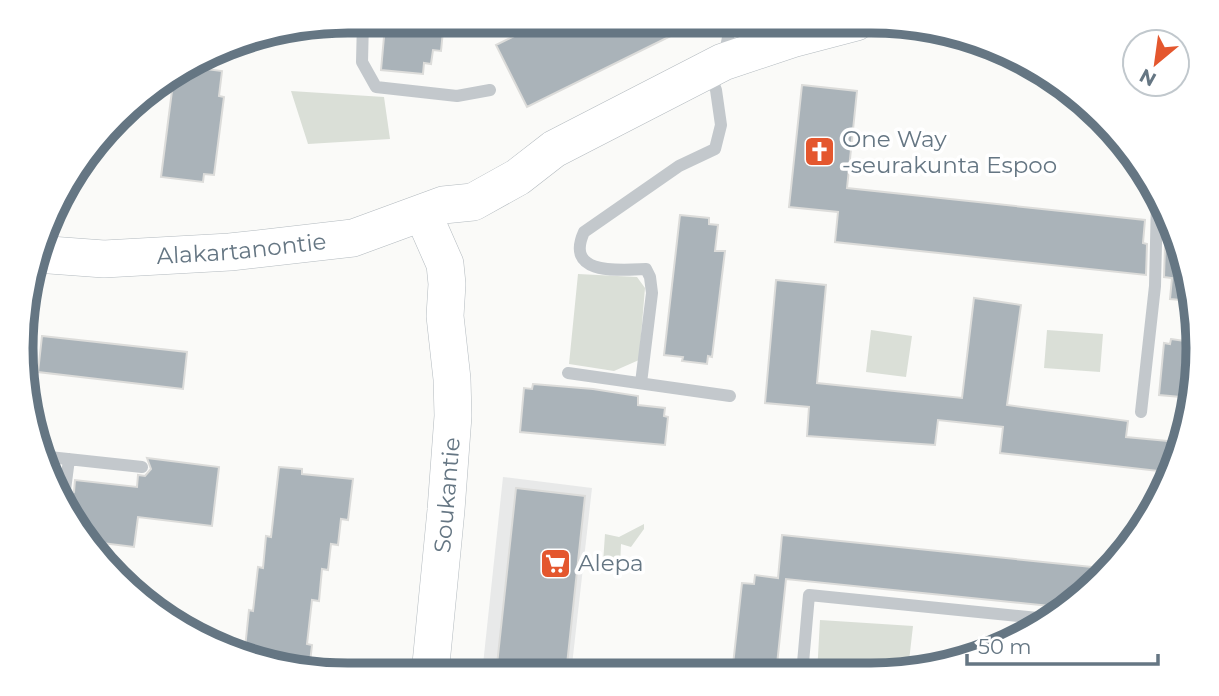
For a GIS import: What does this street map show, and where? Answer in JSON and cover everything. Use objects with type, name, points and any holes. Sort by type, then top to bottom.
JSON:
[{"type":"street","name":"Alakartanontie","points":[[48,255],[104,259],[230,252],[353,238],[433,209],[465,183],[512,159],[554,149],[716,65],[814,33]]},
{"type":"street","name":"Soukantie","points":[[431,663],[453,416],[445,316],[447,284],[433,209]]},
{"type":"lane","points":[[363,33],[362,62],[376,87],[457,96],[490,90]]},
{"type":"lane","points":[[641,383],[652,293],[650,277],[646,269],[606,270],[590,266],[580,253],[580,242],[584,232],[679,166],[715,149],[721,125],[716,65],[727,33]]},
{"type":"lane","points":[[1140,412],[1155,286],[1157,217]]},
{"type":"lane","points":[[568,373],[730,396]]},
{"type":"lane","points":[[53,457],[142,467]]},
{"type":"lane","points":[[66,486],[69,459]]},
{"type":"lane","points":[[803,663],[810,594],[1034,618]]},
{"type":"shaded area","points":[[291,91],[384,97],[390,139],[308,144]]},
{"type":"shaded area","points":[[578,274],[637,277],[645,288],[639,360],[614,371],[569,364]]},
{"type":"shaded area","points":[[871,330],[912,336],[906,377],[866,372]]},
{"type":"shaded area","points":[[1047,330],[1103,334],[1100,372],[1044,368]]},
{"type":"shaded area","points":[[503,477],[592,488],[572,663],[483,663]]},
{"type":"shaded area","points":[[644,524],[644,529],[631,547],[621,544],[620,567],[603,563],[605,534],[619,537]]},
{"type":"shaded area","points":[[820,620],[913,626],[909,660],[818,663]]},
{"type":"building","points":[[384,33],[443,33],[441,51],[433,50],[431,64],[424,63],[423,74],[381,70]]},
{"type":"building","points":[[520,33],[677,33],[527,107],[496,45]]},
{"type":"building","points":[[204,69],[222,71],[219,96],[224,97],[214,175],[204,174],[203,182],[161,177],[173,86]]},
{"type":"building","points":[[802,85],[857,91],[847,188],[1145,220],[1143,243],[1147,244],[1146,275],[835,242],[838,212],[789,207]]},
{"type":"building","points":[[680,215],[709,218],[709,224],[718,225],[715,251],[725,251],[712,357],[708,356],[707,364],[682,361],[683,357],[664,355]]},
{"type":"building","points":[[1165,246],[1169,247],[1182,300],[1170,299],[1172,278],[1164,277]]},
{"type":"building","points":[[776,280],[826,285],[817,383],[962,398],[974,298],[1021,305],[1007,405],[1128,421],[1126,437],[1171,441],[1160,471],[1000,453],[1003,427],[938,420],[935,445],[807,436],[809,407],[765,403]]},
{"type":"building","points":[[42,336],[187,352],[183,389],[38,372]]},
{"type":"building","points":[[1171,339],[1186,341],[1182,397],[1159,395],[1164,343],[1170,344]]},
{"type":"building","points":[[533,384],[638,396],[638,405],[665,408],[664,416],[668,417],[665,445],[520,432],[524,388],[532,389]]},
{"type":"building","points":[[147,458],[219,467],[212,526],[138,517],[134,547],[100,543],[70,496],[74,492],[75,480],[137,487],[138,475],[145,476],[151,469]]},
{"type":"building","points":[[279,467],[302,469],[302,474],[353,479],[348,520],[341,519],[338,545],[331,544],[328,570],[322,569],[319,601],[312,600],[307,644],[312,645],[310,660],[245,645],[258,567],[263,568],[266,536],[271,537]]},
{"type":"building","points":[[516,488],[585,496],[567,663],[497,663]]},
{"type":"building","points":[[782,535],[1097,568],[1051,606],[786,579],[777,663],[733,663],[742,583],[754,584],[755,575],[778,578]]},
{"type":"place","name":"One Way -seurakunta Espoo","points":[[819,152]]},
{"type":"place","name":"Alepa","points":[[555,563]]}]
